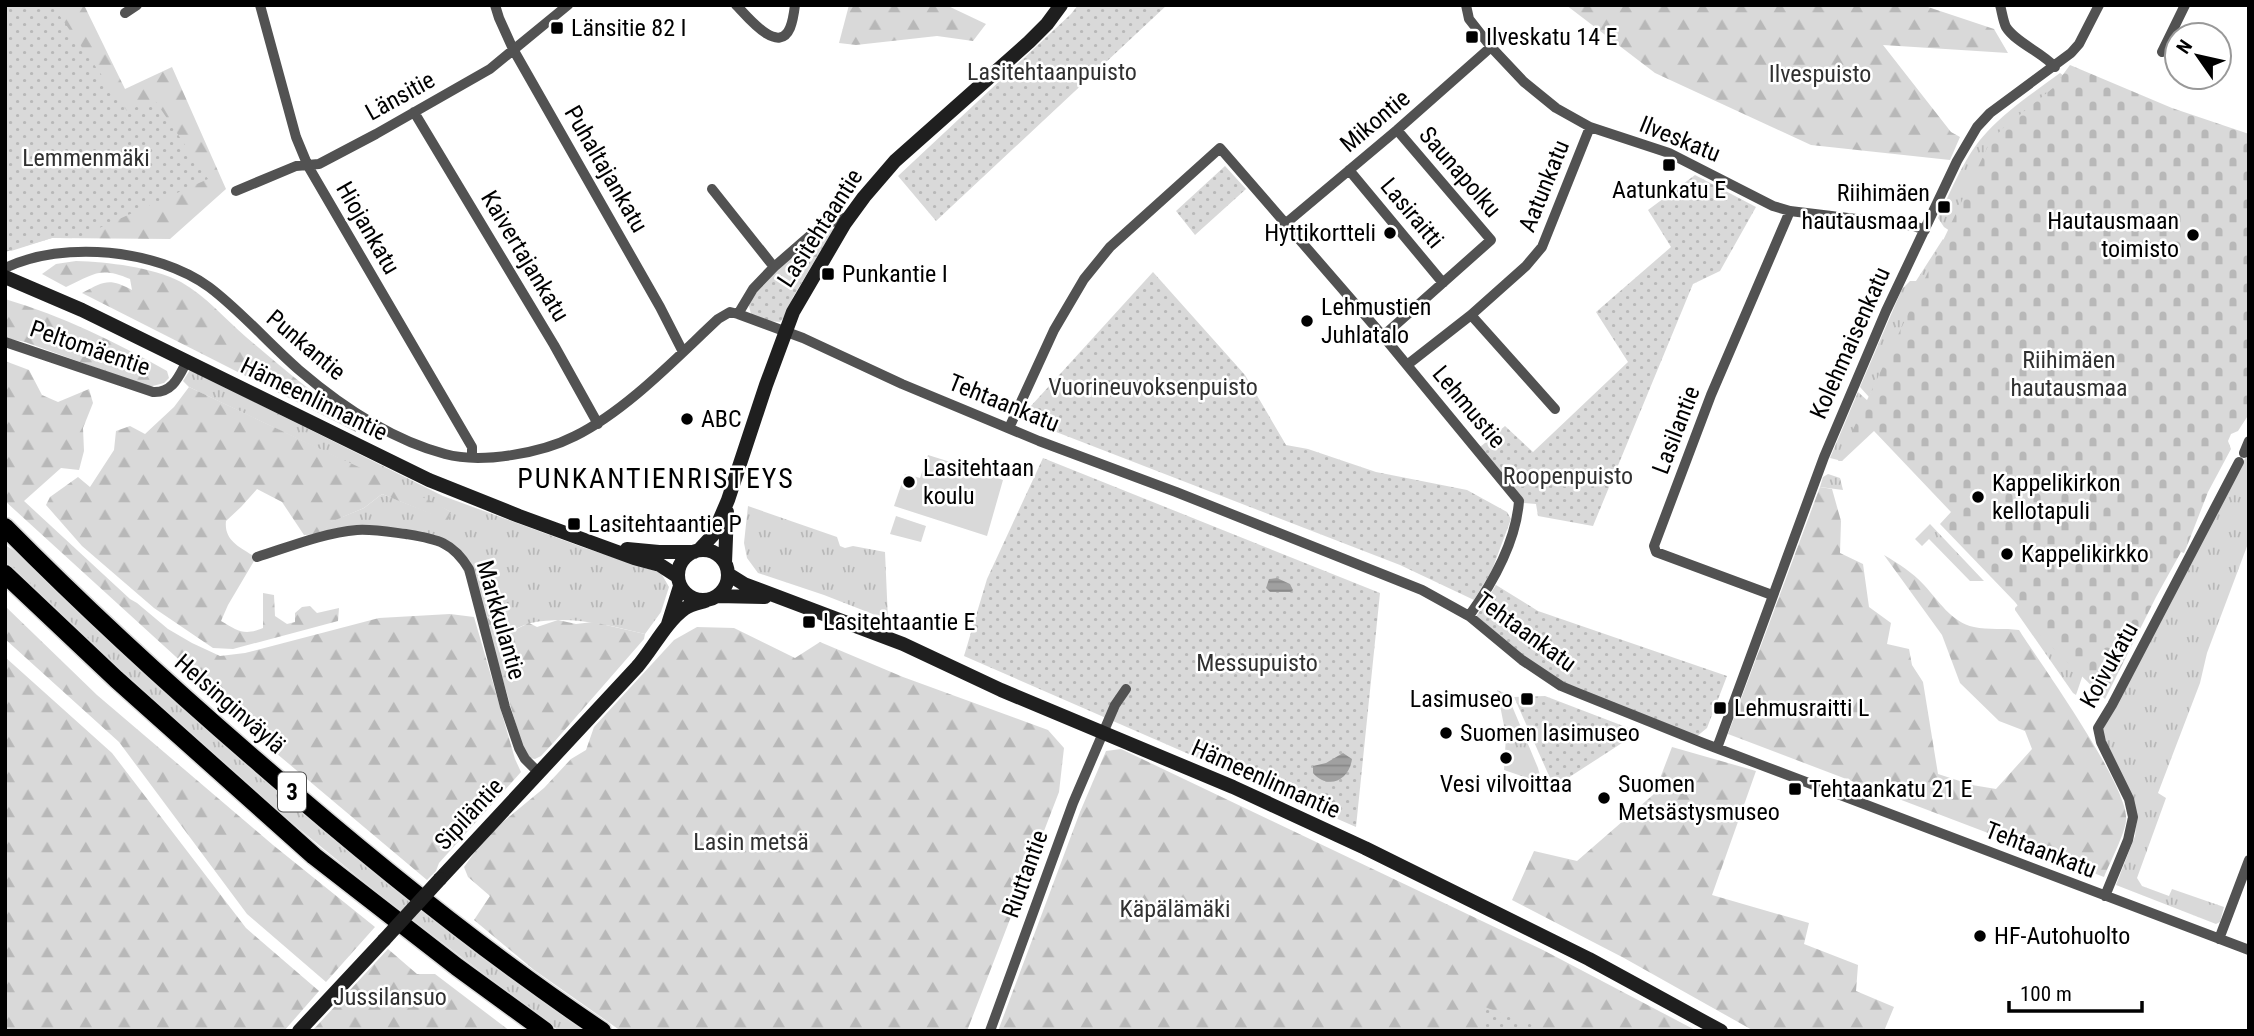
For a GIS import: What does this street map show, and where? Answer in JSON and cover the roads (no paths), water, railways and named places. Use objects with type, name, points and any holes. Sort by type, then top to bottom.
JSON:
[{"type":"highway","name":"Helsinginväylä","points":[[5,527],[171,686],[346,839],[543,991],[602,1031]]},
{"type":"highway","name":"3","points":[[5,574],[116,679],[314,856],[457,967],[545,1031]]},
{"type":"main road","name":"Lasitehtaantie","points":[[696,551],[713,535],[728,500],[785,332],[809,281],[850,216],[895,161],[1029,42],[1061,5]]},
{"type":"main road","name":"Hämeenlinnantie","points":[[7,275],[429,480],[519,516],[660,565],[679,581]]},
{"type":"main road","name":"Lasitehtaantie","points":[[726,568],[728,500]]},
{"type":"main road","name":"Hämeenlinnantie","points":[[608,548],[659,552],[696,551]]},
{"type":"main road","points":[[696,551],[713,552],[726,568],[725,588],[711,598],[691,598],[679,581],[683,559],[696,551]]},
{"type":"main road","name":"Hämeenlinnantie","points":[[726,568],[744,584],[893,640],[1001,690],[1233,787],[1365,848],[1589,959],[1721,1031]]},
{"type":"main road","name":"Sipiläntie","points":[[668,626],[679,581]]},
{"type":"main road","name":"Hämeenlinnantie","points":[[711,598],[779,598]]},
{"type":"main road","name":"Sipiläntie","points":[[299,1031],[637,667],[684,609],[711,598]]},
{"type":"street","points":[[125,12],[137,5]]},
{"type":"street","name":"Hiojankatu","points":[[260,5],[296,137],[309,166],[471,447],[472,457]]},
{"type":"street","name":"Puhaltajankatu","points":[[495,5],[513,49],[683,352]]},
{"type":"street","name":"Länsitie","points":[[236,191],[296,166],[319,164],[414,112],[490,69],[568,5]]},
{"type":"street","points":[[736,5],[764,33],[775,38],[789,31],[795,5]]},
{"type":"street","name":"Ilveskatu","points":[[1466,5],[1469,19],[1514,73],[1556,108],[1590,127],[1669,153],[1773,206],[1790,211],[1917,226],[1925,230]]},
{"type":"street","points":[[2000,5],[2009,31],[2055,67]]},
{"type":"street","name":"Kolehmaisenkatu","points":[[1717,748],[1772,595],[1839,422],[1886,311],[1957,161],[1977,127],[1990,113],[2055,67],[2076,48],[2099,5]]},
{"type":"street","points":[[2162,52],[2185,5]]},
{"type":"street","name":"Mikontie","points":[[1285,224],[1491,47]]},
{"type":"street","name":"Kaivertajankatu","points":[[414,112],[554,345],[598,424]]},
{"type":"street","name":"Aatunkatu","points":[[1407,365],[1471,315],[1526,266],[1542,247],[1590,127]]},
{"type":"street","name":"Saunapolku","points":[[1397,130],[1491,240],[1443,283]]},
{"type":"street","name":"Lehmustie","points":[[1009,428],[1077,288],[1098,260],[1220,148],[1383,336],[1519,501],[1518,516],[1504,552],[1469,616]]},
{"type":"street","name":"Lasiraitti","points":[[1349,170],[1443,283]]},
{"type":"street","points":[[712,189],[774,267]]},
{"type":"street","name":"Lasilantie","points":[[1772,595],[1656,552],[1654,547],[1711,395],[1790,211]]},
{"type":"street","points":[[785,332],[738,314],[753,289],[774,267],[821,226],[850,216]]},
{"type":"street","name":"Punkantie","points":[[7,275],[22,260],[86,252],[142,258],[190,276],[208,287],[324,390],[376,424],[401,438],[435,451],[472,457],[531,452],[573,438],[598,424],[718,319],[730,312],[738,314]]},
{"type":"street","points":[[1383,336],[1443,283]]},
{"type":"street","points":[[1471,315],[1555,409]]},
{"type":"street","name":"Tehtaankatu","points":[[785,332],[1009,428],[1422,590],[1469,616],[1522,660],[1562,686],[1624,713],[2249,950]]},
{"type":"street","name":"Peltomäentie","points":[[5,342],[153,392],[171,387],[187,362]]},
{"type":"street","name":"Koivukatu","points":[[2105,897],[2128,840],[2133,817],[2129,799],[2101,742],[2098,729],[2249,441]]},
{"type":"street","name":"Markkulantie","points":[[257,557],[326,536],[362,530],[429,538],[447,544],[456,551],[469,569],[505,707],[519,748],[525,759],[539,773]]},
{"type":"street","name":"Riuttantie","points":[[990,1031],[1073,803],[1115,705],[1126,689]]},
{"type":"street","points":[[2219,939],[2249,860]]},
{"type":"place","name":"Länsitie 82 I","points":[[557,28]]},
{"type":"place","name":"Ilveskatu 14 E","points":[[1472,37]]},
{"type":"place","name":"Aatunkatu E","points":[[1669,165]]},
{"type":"place","name":"Riihimäen hautausmaa I","points":[[1944,207]]},
{"type":"place","name":"Hyttikortteli","points":[[1390,233]]},
{"type":"place","name":"Hautausmaan toimisto","points":[[2193,235]]},
{"type":"place","name":"Punkantie I","points":[[828,274]]},
{"type":"place","name":"Lehmustien Juhlatalo","points":[[1307,321]]},
{"type":"place","name":"ABC","points":[[687,419]]},
{"type":"place","name":"Lasitehtaan koulu","points":[[909,482]]},
{"type":"place","name":"Kappelikirkon kellotapuli","points":[[1978,497]]},
{"type":"place","name":"Lasitehtaantie P","points":[[574,524]]},
{"type":"place","name":"Kappelikirkko","points":[[2007,554]]},
{"type":"place","name":"Lasitehtaantie E","points":[[809,622]]},
{"type":"place","name":"Lasimuseo","points":[[1527,699]]},
{"type":"place","name":"Lehmusraitti L","points":[[1720,708]]},
{"type":"place","name":"Suomen lasimuseo","points":[[1446,733]]},
{"type":"place","name":"Vesi vilvoittaa","points":[[1506,758]]},
{"type":"place","name":"Tehtaankatu 21 E","points":[[1795,789]]},
{"type":"place","name":"Suomen Metsästysmuseo","points":[[1604,798]]},
{"type":"place","name":"HF-Autohuolto","points":[[1980,936]]},
{"type":"district","name":"PUNKANTIENRISTEYS","points":[[656,478]]},
{"type":"park label","name":"Lasitehtaanpuisto","points":[[1052,72]]},
{"type":"park label","name":"Ilvespuisto","points":[[1820,74]]},
{"type":"park label","name":"Lemmenmäki","points":[[86,158]]},
{"type":"park label","name":"Riihimäen hautausmaa","points":[[2069,374]]},
{"type":"park label","name":"Vuorineuvoksenpuisto","points":[[1153,387]]},
{"type":"park label","name":"Roopenpuisto","points":[[1568,476]]},
{"type":"park label","name":"Messupuisto","points":[[1257,663]]},
{"type":"park label","name":"Lasin metsä","points":[[751,842]]},
{"type":"park label","name":"Käpälämäki","points":[[1175,909]]},
{"type":"park label","name":"Jussilansuo","points":[[390,997]]}]
